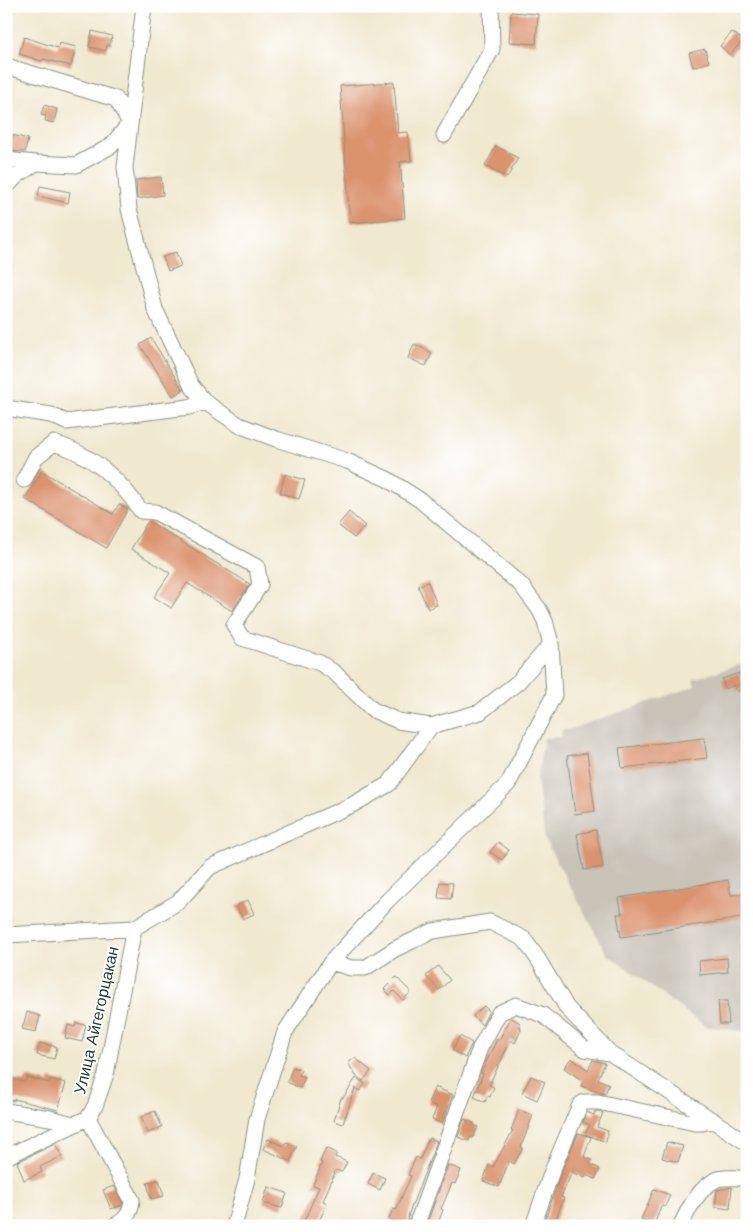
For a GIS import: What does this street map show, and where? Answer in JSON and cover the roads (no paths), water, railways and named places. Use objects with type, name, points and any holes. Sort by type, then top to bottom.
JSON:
[{"type":"street","points":[[144,6],[125,167],[129,209],[155,309],[191,385],[205,402],[239,425],[346,461],[387,479],[420,500],[521,585],[532,598],[542,615],[551,644],[554,695],[508,784],[388,900],[331,962],[286,1032],[257,1118],[248,1179],[234,1226]]},
{"type":"street","points":[[444,134],[492,48],[491,6]]},
{"type":"street","points":[[6,66],[116,99],[130,123]]},
{"type":"street","points":[[6,160],[76,165],[111,146],[130,123]]},
{"type":"street","points":[[6,187],[18,175],[36,163]]},
{"type":"street","points":[[6,408],[51,415],[66,422],[189,407],[205,402]]},
{"type":"street","points":[[24,480],[36,457],[54,443],[68,447],[107,470],[128,491],[142,511],[155,512],[257,567],[260,585],[234,625],[242,638],[320,663],[335,673],[373,710],[398,721],[431,726],[480,712],[518,682],[551,644]]},
{"type":"street","points":[[6,935],[134,928],[178,902],[210,867],[352,805],[389,784],[431,726]]},
{"type":"street","points":[[331,962],[351,968],[365,968],[395,949],[433,931],[490,922],[524,940],[538,959],[567,1008],[610,1053],[747,1143]]},
{"type":"street","name":"Улица Айгегорцакан","points":[[6,1157],[88,1118],[95,1106],[106,1074],[134,928]]},
{"type":"street","points":[[416,1226],[480,1048],[500,1013],[516,1005],[543,1015],[586,1049],[610,1053]]},
{"type":"street","points":[[533,1226],[556,1162],[580,1105],[584,1102],[598,1102],[702,1124],[714,1120]]},
{"type":"street","points":[[6,1111],[50,1118],[73,1124]]},
{"type":"street","points":[[88,1118],[132,1200],[131,1211],[122,1222],[114,1226]]},
{"type":"street","points":[[681,1226],[694,1200],[709,1185],[718,1179],[747,1178]]}]
